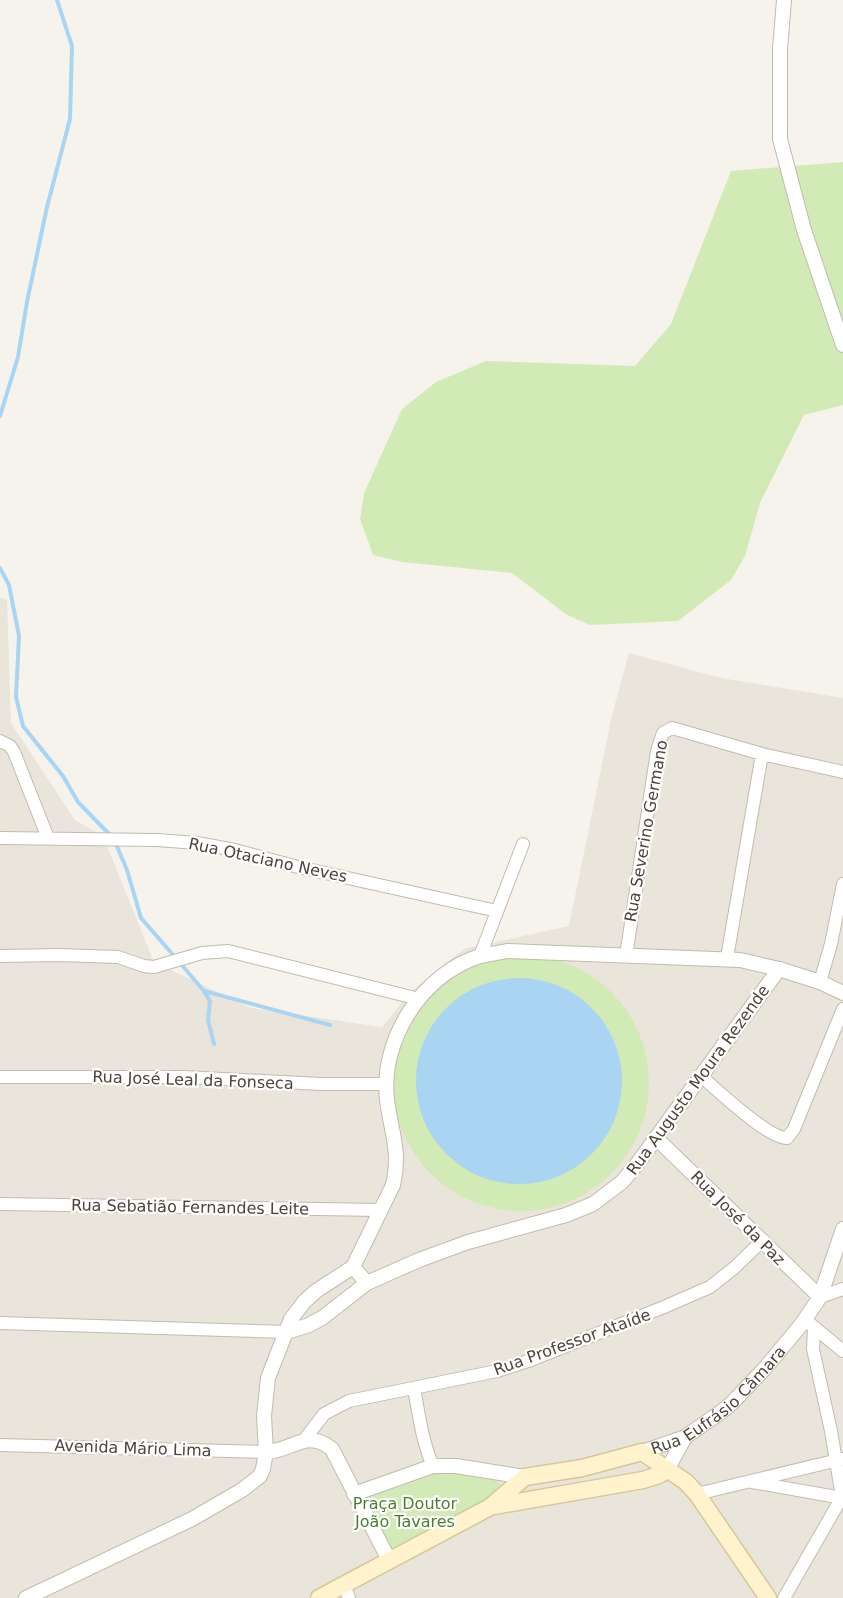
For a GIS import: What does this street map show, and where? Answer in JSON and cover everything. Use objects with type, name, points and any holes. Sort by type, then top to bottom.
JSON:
[{"type":"main road","points":[[642,1452],[686,1482],[698,1494],[768,1598]]},
{"type":"main road","name":"Rua Eufrásio Câmara","points":[[525,1477],[582,1468],[642,1452]]},
{"type":"main road","points":[[490,1506],[643,1480],[667,1470]]},
{"type":"main road","points":[[319,1598],[347,1592],[389,1560],[490,1506],[525,1477]]},
{"type":"street","points":[[784,0],[780,49],[780,139],[804,230],[843,345]]},
{"type":"street","name":"Rua Severino Germano","points":[[626,956],[660,740],[663,733],[672,728],[762,753]]},
{"type":"street","points":[[0,741],[10,746],[14,752],[48,838]]},
{"type":"street","points":[[727,958],[762,753],[843,772]]},
{"type":"street","name":"Rua Otaciano Neves","points":[[0,838],[157,840],[214,845],[298,867],[497,912]]},
{"type":"street","points":[[480,956],[523,844]]},
{"type":"street","points":[[820,982],[831,944],[843,884]]},
{"type":"street","points":[[26,1598],[184,1523],[242,1490],[260,1476],[266,1452],[264,1429],[266,1388],[270,1371],[295,1313],[316,1291],[353,1267],[393,1185],[397,1171],[397,1153],[387,1100],[389,1060],[397,1034],[419,999],[440,978],[480,956],[507,951],[727,958],[779,969],[820,982],[843,993]]},
{"type":"street","points":[[0,956],[118,957],[154,968],[202,953],[240,952],[419,999]]},
{"type":"street","name":"Rua Augusto Moura Rezende","points":[[287,1332],[322,1318],[367,1283],[419,1260],[460,1245],[566,1215],[593,1204],[622,1182],[779,969]]},
{"type":"street","points":[[702,1076],[733,1104],[777,1137],[788,1138],[794,1130],[843,1009]]},
{"type":"street","name":"Rua José Leal da Fonseca","points":[[0,1077],[184,1077],[321,1084],[387,1084]]},
{"type":"street","name":"Rua José da Paz","points":[[656,1138],[820,1297]]},
{"type":"street","name":"Rua Sebatião Fernandes Leite","points":[[0,1204],[381,1210]]},
{"type":"street","name":"Rua Eufrásio Câmara","points":[[642,1452],[685,1437],[732,1403],[810,1323],[837,1260],[843,1229]]},
{"type":"street","name":"Rua Professor Ataíde","points":[[305,1439],[319,1418],[338,1406],[360,1398],[513,1366],[664,1307],[710,1287],[763,1240]]},
{"type":"street","points":[[353,1267],[367,1283]]},
{"type":"street","points":[[820,1297],[843,1289]]},
{"type":"street","points":[[0,1323],[287,1332]]},
{"type":"street","points":[[810,1323],[843,1351]]},
{"type":"street","points":[[784,1598],[842,1497],[840,1460],[813,1349],[810,1323]]},
{"type":"street","points":[[354,1494],[433,1466],[422,1439],[420,1412],[414,1388]]},
{"type":"street","points":[[667,1470],[685,1437]]},
{"type":"street","points":[[266,1452],[281,1450],[305,1439],[314,1439],[332,1449],[389,1560]]},
{"type":"street","name":"Avenida Mário Lima","points":[[0,1445],[266,1452]]},
{"type":"street","points":[[698,1494],[840,1460]]},
{"type":"street","name":"Rua Eufrásio Câmara","points":[[433,1466],[456,1466],[525,1477]]},
{"type":"street","points":[[747,1481],[842,1497]]},
{"type":"shaded area","points":[[0,598],[7,599],[11,723],[75,820],[103,836],[154,962],[251,1008],[382,1027],[410,992],[464,949],[569,926],[612,715],[629,653],[721,678],[843,698],[843,1598],[0,1598]]},
{"type":"green space","points":[[843,162],[843,405],[804,415],[760,503],[745,556],[731,580],[678,621],[590,625],[567,615],[512,573],[402,562],[373,555],[360,519],[364,493],[402,409],[436,382],[486,361],[635,366],[671,324],[731,171]]},
{"type":"green space","points":[[508,955],[534,955],[570,964],[592,976],[612,992],[628,1012],[640,1034],[647,1058],[649,1083],[647,1108],[640,1132],[628,1154],[612,1174],[592,1190],[570,1202],[534,1211],[508,1211],[472,1202],[450,1190],[430,1174],[414,1154],[402,1132],[393,1096],[393,1070],[402,1034],[414,1012],[430,992],[450,976],[472,964]]},
{"type":"green space","name":"Praça Doutor João Tavares","points":[[433,1466],[497,1479],[500,1494],[389,1560],[354,1494]]},
{"type":"water","points":[[519,978],[549,982],[568,990],[592,1008],[610,1032],[618,1051],[622,1081],[618,1111],[610,1130],[592,1154],[568,1172],[549,1180],[519,1184],[489,1180],[470,1172],[446,1154],[428,1130],[420,1111],[416,1081],[420,1051],[428,1032],[446,1008],[470,990],[489,982]]},
{"type":"waterway","points":[[0,416],[18,357],[47,207],[70,119],[72,46],[57,0]]},
{"type":"waterway","points":[[0,568],[9,585],[19,636],[16,697],[23,726],[63,776],[78,802],[110,835]]},
{"type":"waterway","points":[[116,844],[127,870],[141,918],[175,957]]},
{"type":"waterway","points":[[180,963],[204,991],[330,1025]]},
{"type":"waterway","points":[[204,991],[210,1001],[208,1020],[214,1044]]}]
